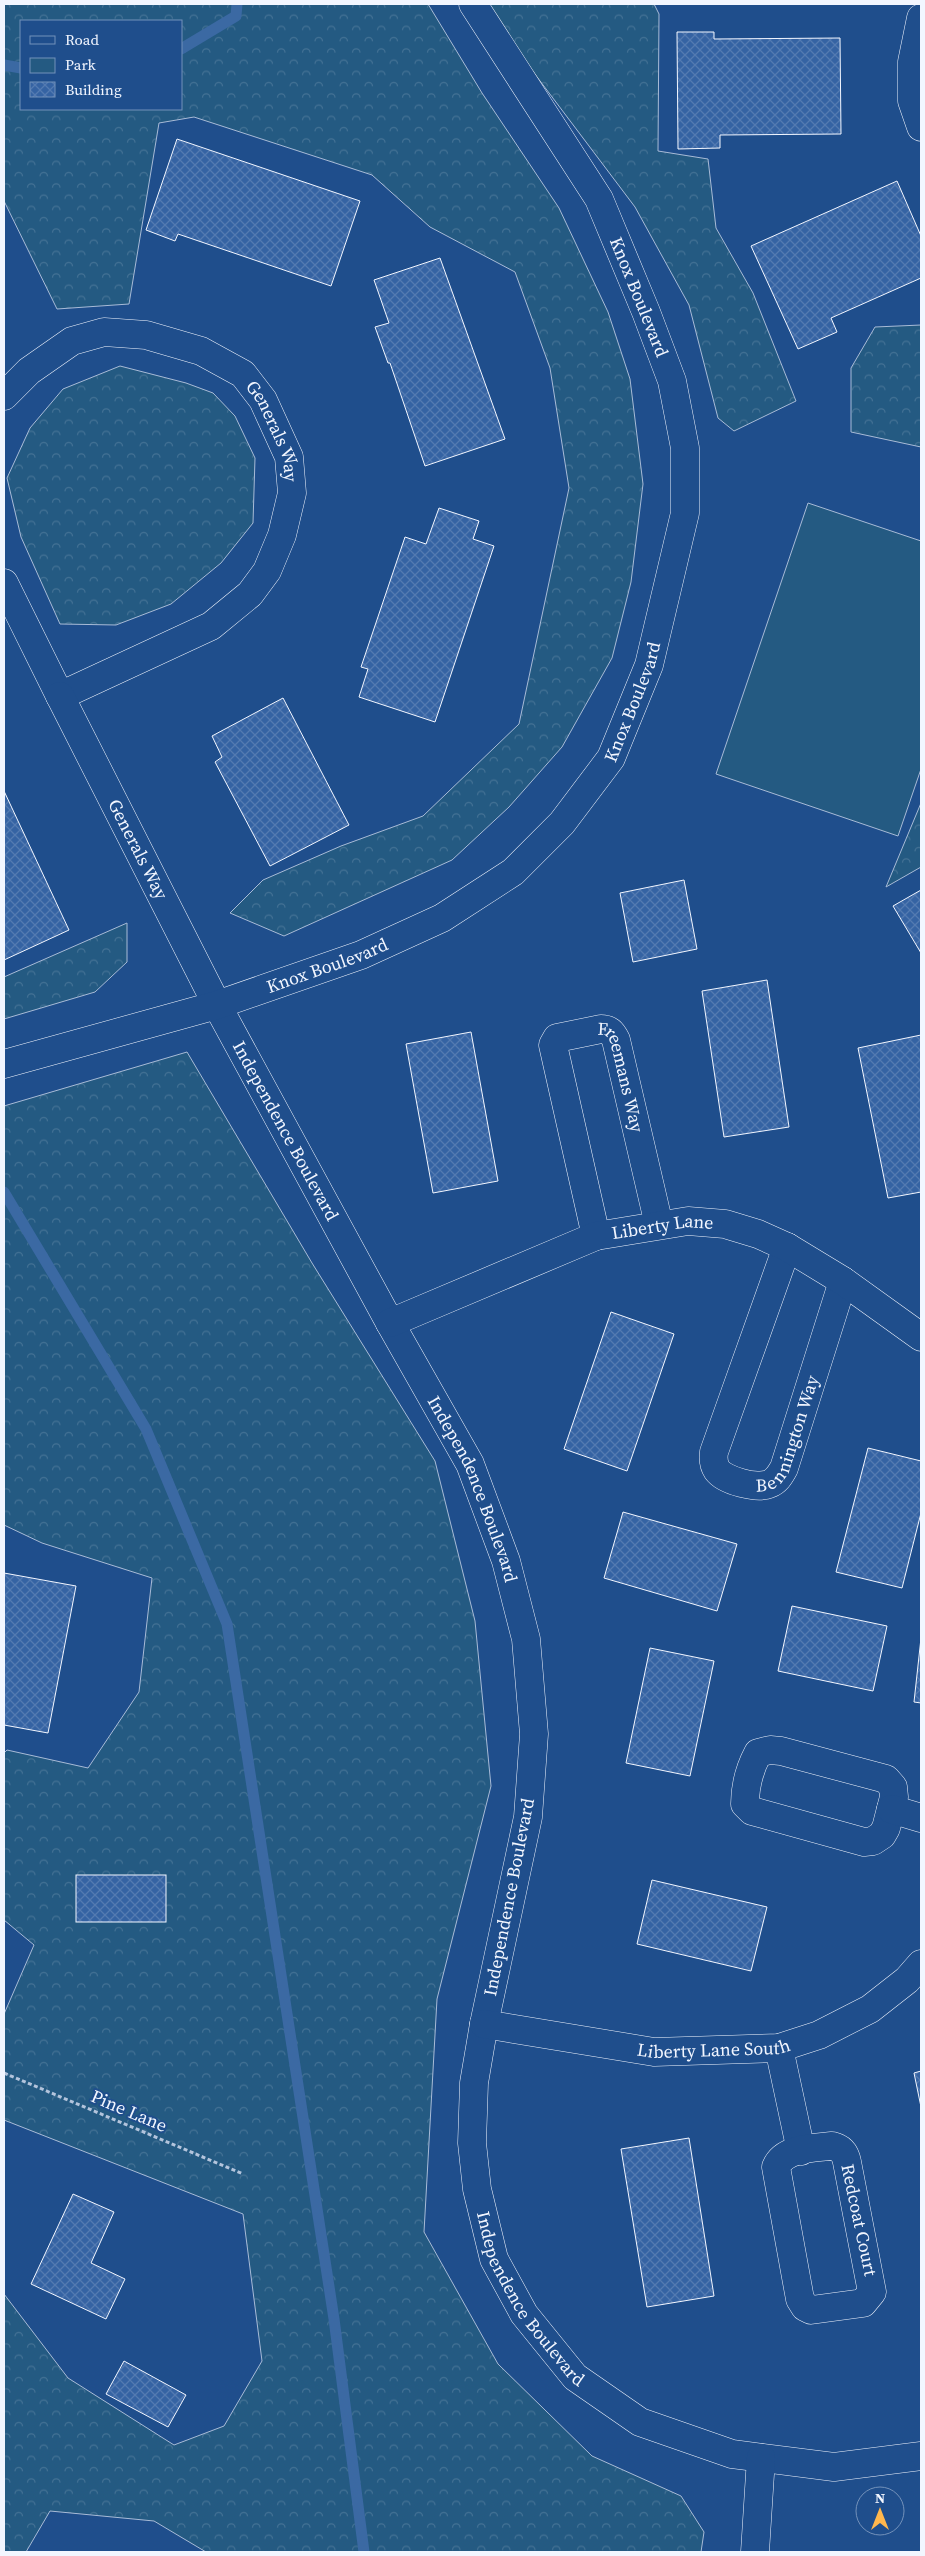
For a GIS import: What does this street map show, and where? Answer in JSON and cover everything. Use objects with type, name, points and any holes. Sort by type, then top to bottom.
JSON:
[{"type":"street","name":"Knox Boulevard","points":[[4,1064],[217,1005],[362,955],[442,918],[513,872],[562,823],[611,758],[650,665],[685,513],[685,448],[672,381],[646,312],[599,199],[473,4]]},
{"type":"street","points":[[921,18],[912,62],[912,101],[921,127]]},
{"type":"street","name":"Generals Way","points":[[4,396],[29,371],[72,341],[104,332],[146,335],[201,351],[243,374],[263,400],[289,457],[292,493],[282,535],[267,572],[250,594],[211,626],[60,696]]},
{"type":"street","name":"Generals Way","points":[[4,583],[217,1005]]},
{"type":"street","name":"Independence Boulevard","points":[[217,1005],[390,1323],[470,1464],[506,1560],[526,1639],[534,1734],[528,1816],[484,2024],[474,2084],[472,2143],[477,2189],[494,2259],[524,2314],[576,2377],[640,2422],[732,2454],[834,2467],[921,2456]]},
{"type":"street","name":"Freemans Way","points":[[596,1236],[553,1045],[557,1038],[601,1029],[607,1029],[612,1032],[616,1040],[659,1225]]},
{"type":"street","name":"Liberty Lane","points":[[390,1323],[596,1236],[688,1221],[725,1224],[758,1234],[787,1247],[919,1331]]},
{"type":"street","name":"Bennington Way","points":[[787,1247],[714,1452],[713,1462],[718,1472],[725,1477],[758,1486],[769,1484],[779,1478],[784,1468],[843,1281]]},
{"type":"street","points":[[770,1750],[781,1751],[886,1779],[893,1787],[894,1797],[890,1810],[882,1835],[874,1841],[864,1842],[752,1811],[745,1804],[745,1793],[753,1762],[758,1753],[770,1750]]},
{"type":"street","points":[[890,1810],[921,1818]]},
{"type":"street","name":"Liberty Lane South","points":[[484,2024],[654,2052],[779,2048],[819,2035],[870,2009],[907,1980],[921,1964]]},
{"type":"street","points":[[779,2048],[801,2150]]},
{"type":"street","name":"Redcoat Court","points":[[832,2146],[839,2147],[845,2154],[872,2284],[872,2292],[869,2299],[862,2303],[819,2311],[805,2307],[800,2300],[776,2167],[780,2158],[801,2150],[832,2146]]},
{"type":"street","points":[[754,2552],[760,2458]]},
{"type":"path","name":"Pine Lane","points":[[4,2073],[243,2174]]},
{"type":"green space","points":[[4,4],[428,4],[482,93],[559,208],[608,312],[630,379],[643,484],[631,582],[612,658],[562,747],[509,807],[452,860],[284,936],[230,913],[263,880],[341,846],[423,816],[519,724],[569,488],[550,368],[515,272],[430,227],[372,175],[194,117],[159,123],[129,304],[57,309],[4,201]]},
{"type":"green space","points":[[482,4],[654,4],[659,14],[658,151],[708,159],[716,228],[753,293],[796,401],[734,431],[718,418],[689,305],[635,207]]},
{"type":"green space","points":[[921,325],[921,447],[851,432],[851,368],[875,327]]},
{"type":"green space","points":[[120,366],[186,383],[213,393],[235,416],[255,458],[253,523],[221,563],[171,604],[116,625],[60,624],[21,537],[7,478],[30,428],[63,389]]},
{"type":"green space","points":[[808,503],[921,541],[921,769],[898,836],[716,774]]},
{"type":"green space","points":[[921,803],[921,867],[886,887]]},
{"type":"green space","points":[[127,923],[127,962],[95,992],[4,1019],[4,977]]},
{"type":"green space","points":[[187,1052],[312,1263],[435,1461],[475,1621],[491,1786],[437,1999],[424,2232],[498,2364],[592,2456],[681,2496],[704,2532],[701,2552],[206,2552],[154,2521],[50,2511],[26,2552],[4,2552],[4,2294],[68,2378],[174,2445],[224,2426],[262,2361],[243,2214],[4,2120],[4,2014],[34,1945],[4,1920],[4,1753],[7,1750],[88,1768],[139,1692],[152,1578],[42,1543],[4,1525],[4,1106]]},
{"type":"building","points":[[677,32],[714,32],[714,39],[840,38],[841,134],[720,135],[720,148],[678,149]]},
{"type":"building","points":[[177,139],[360,201],[331,286],[178,234],[175,241],[146,230]]},
{"type":"building","points":[[897,181],[921,236],[921,278],[831,318],[837,332],[798,349],[751,246]]},
{"type":"building","points":[[440,258],[505,439],[425,466],[390,363],[388,363],[375,327],[389,323],[374,280]]},
{"type":"building","points":[[439,508],[479,521],[473,539],[494,546],[435,722],[359,697],[368,669],[361,667],[405,537],[426,544]]},
{"type":"building","points":[[283,698],[349,825],[270,866],[215,762],[222,757],[212,736]]},
{"type":"building","points":[[4,791],[69,930],[4,960]]},
{"type":"building","points":[[684,880],[697,949],[633,962],[620,893]]},
{"type":"building","points":[[921,890],[921,953],[893,906]]},
{"type":"building","points":[[767,980],[789,1127],[724,1137],[702,991]]},
{"type":"building","points":[[471,1032],[498,1181],[433,1193],[406,1044]]},
{"type":"building","points":[[921,1035],[921,1192],[888,1198],[858,1048]]},
{"type":"building","points":[[611,1312],[674,1334],[627,1471],[564,1449]]},
{"type":"building","points":[[868,1448],[921,1461],[921,1513],[902,1588],[836,1572]]},
{"type":"building","points":[[623,1512],[737,1544],[717,1611],[604,1578]]},
{"type":"building","points":[[4,1573],[76,1586],[48,1733],[4,1725]]},
{"type":"building","points":[[792,1606],[887,1626],[873,1691],[778,1671]]},
{"type":"building","points":[[921,1638],[921,1703],[914,1702]]},
{"type":"building","points":[[650,1648],[714,1661],[690,1776],[626,1763]]},
{"type":"building","points":[[76,1875],[166,1875],[166,1922],[76,1922]]},
{"type":"building","points":[[652,1880],[767,1907],[751,1971],[637,1944]]},
{"type":"building","points":[[921,2071],[921,2107],[914,2073]]},
{"type":"building","points":[[689,2138],[714,2296],[647,2307],[621,2149]]},
{"type":"building","points":[[73,2194],[114,2212],[91,2263],[125,2279],[106,2319],[31,2284]]},
{"type":"building","points":[[124,2361],[186,2395],[168,2427],[106,2394]]},
{"type":"waterway","points":[[182,48],[236,16],[237,4]]},
{"type":"waterway","points":[[4,65],[20,68]]},
{"type":"waterway","points":[[4,1192],[146,1429],[227,1624],[334,2319],[364,2552]]}]
